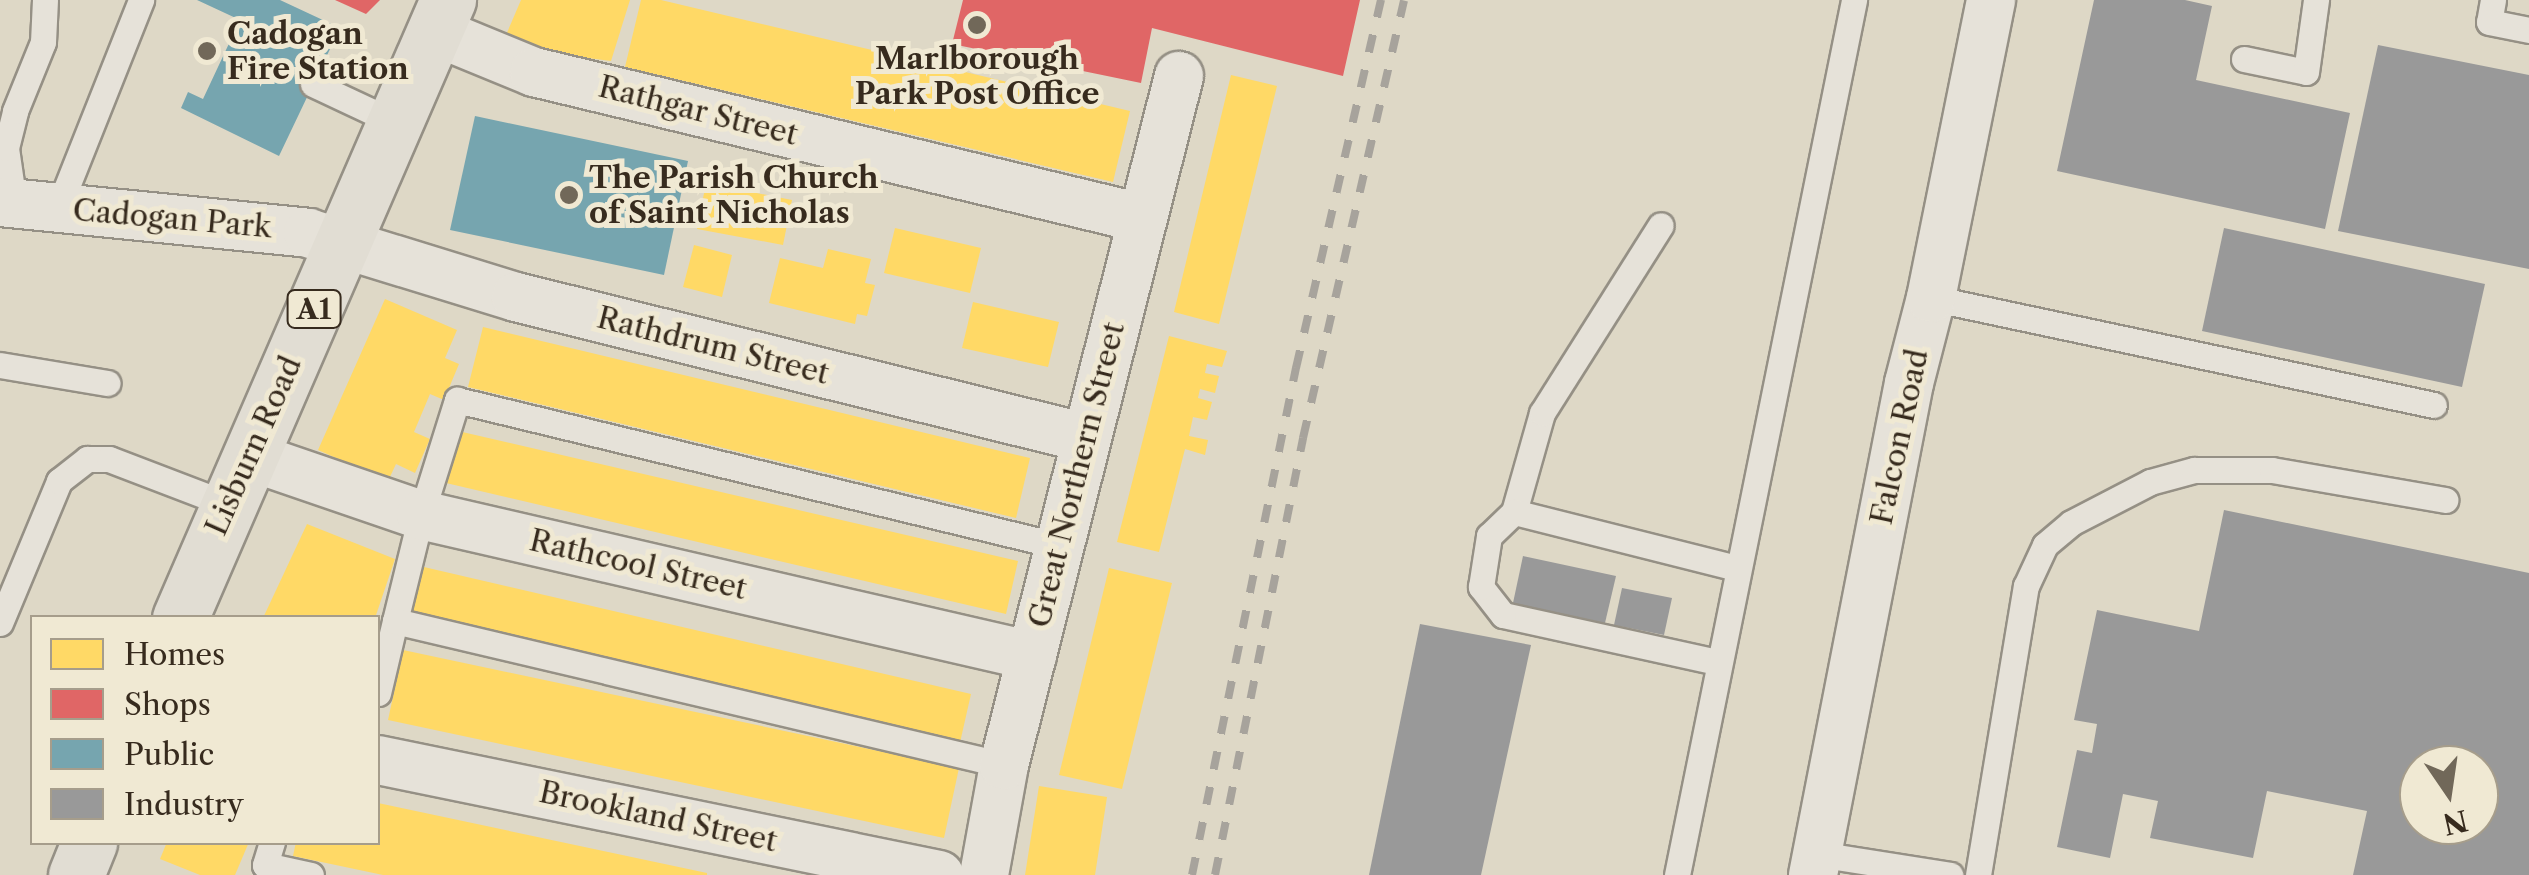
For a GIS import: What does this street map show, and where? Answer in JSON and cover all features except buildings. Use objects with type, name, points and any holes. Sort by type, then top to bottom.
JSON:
[{"type":"main road","name":"Lisburn Road","points":[[181,615],[441,16]]},
{"type":"main road","points":[[76,875],[88,845]]},
{"type":"street","name":"Falcon Road","points":[[1815,864],[1909,382],[1991,0]]},
{"type":"street","name":"Rathgar Street","points":[[441,16],[534,72],[1141,218]]},
{"type":"street","name":"Great Northern Street","points":[[984,875],[1004,765],[1179,76]]},
{"type":"street","name":"Cadogan Park","points":[[24,205],[252,226],[308,233],[343,243]]},
{"type":"street","name":"Rathdrum Street","points":[[343,243],[516,297],[1086,438]]},
{"type":"street","name":"Rathcool Street","points":[[238,480],[421,515],[1032,656]]},
{"type":"street","name":"Brookland Street","points":[[380,760],[939,875]]},
{"type":"lane","points":[[24,205],[6,148],[14,110],[43,42],[45,0]]},
{"type":"lane","points":[[24,205],[141,0]]},
{"type":"lane","points":[[1677,875],[1717,662],[1854,0]]},
{"type":"lane","points":[[2244,59],[2306,72],[2316,0]]},
{"type":"lane","points":[[2493,0],[2489,22],[2529,30]]},
{"type":"lane","points":[[313,84],[394,122]]},
{"type":"lane","points":[[1660,225],[1542,412],[1514,512],[1489,536],[1481,586],[1503,614],[1717,662]]},
{"type":"lane","points":[[1930,298],[2434,405]]},
{"type":"lane","points":[[0,365],[108,383]]},
{"type":"lane","points":[[380,685],[421,515],[458,400],[1060,546]]},
{"type":"lane","points":[[0,622],[59,481],[87,460],[109,459],[238,480]]},
{"type":"lane","points":[[1978,875],[2026,586],[2046,545],[2071,523],[2150,482],[2194,470],[2272,470],[2446,500]]},
{"type":"lane","points":[[1514,512],[1737,568]]},
{"type":"lane","points":[[395,621],[1004,765]]},
{"type":"lane","points":[[271,845],[265,865],[312,875]]},
{"type":"lane","points":[[1815,864],[1950,875]]},
{"type":"railway","points":[[1192,875],[1296,368],[1381,0]]},
{"type":"railway","points":[[1215,875],[1303,438],[1404,0]]},
{"type":"place","name":"Marlborough Park Post Office","points":[[977,25]]},
{"type":"place","name":"Cadogan Fire Station","points":[[207,51]]},
{"type":"place","name":"The Parish Church of Saint Nicholas","points":[[569,195]]}]
